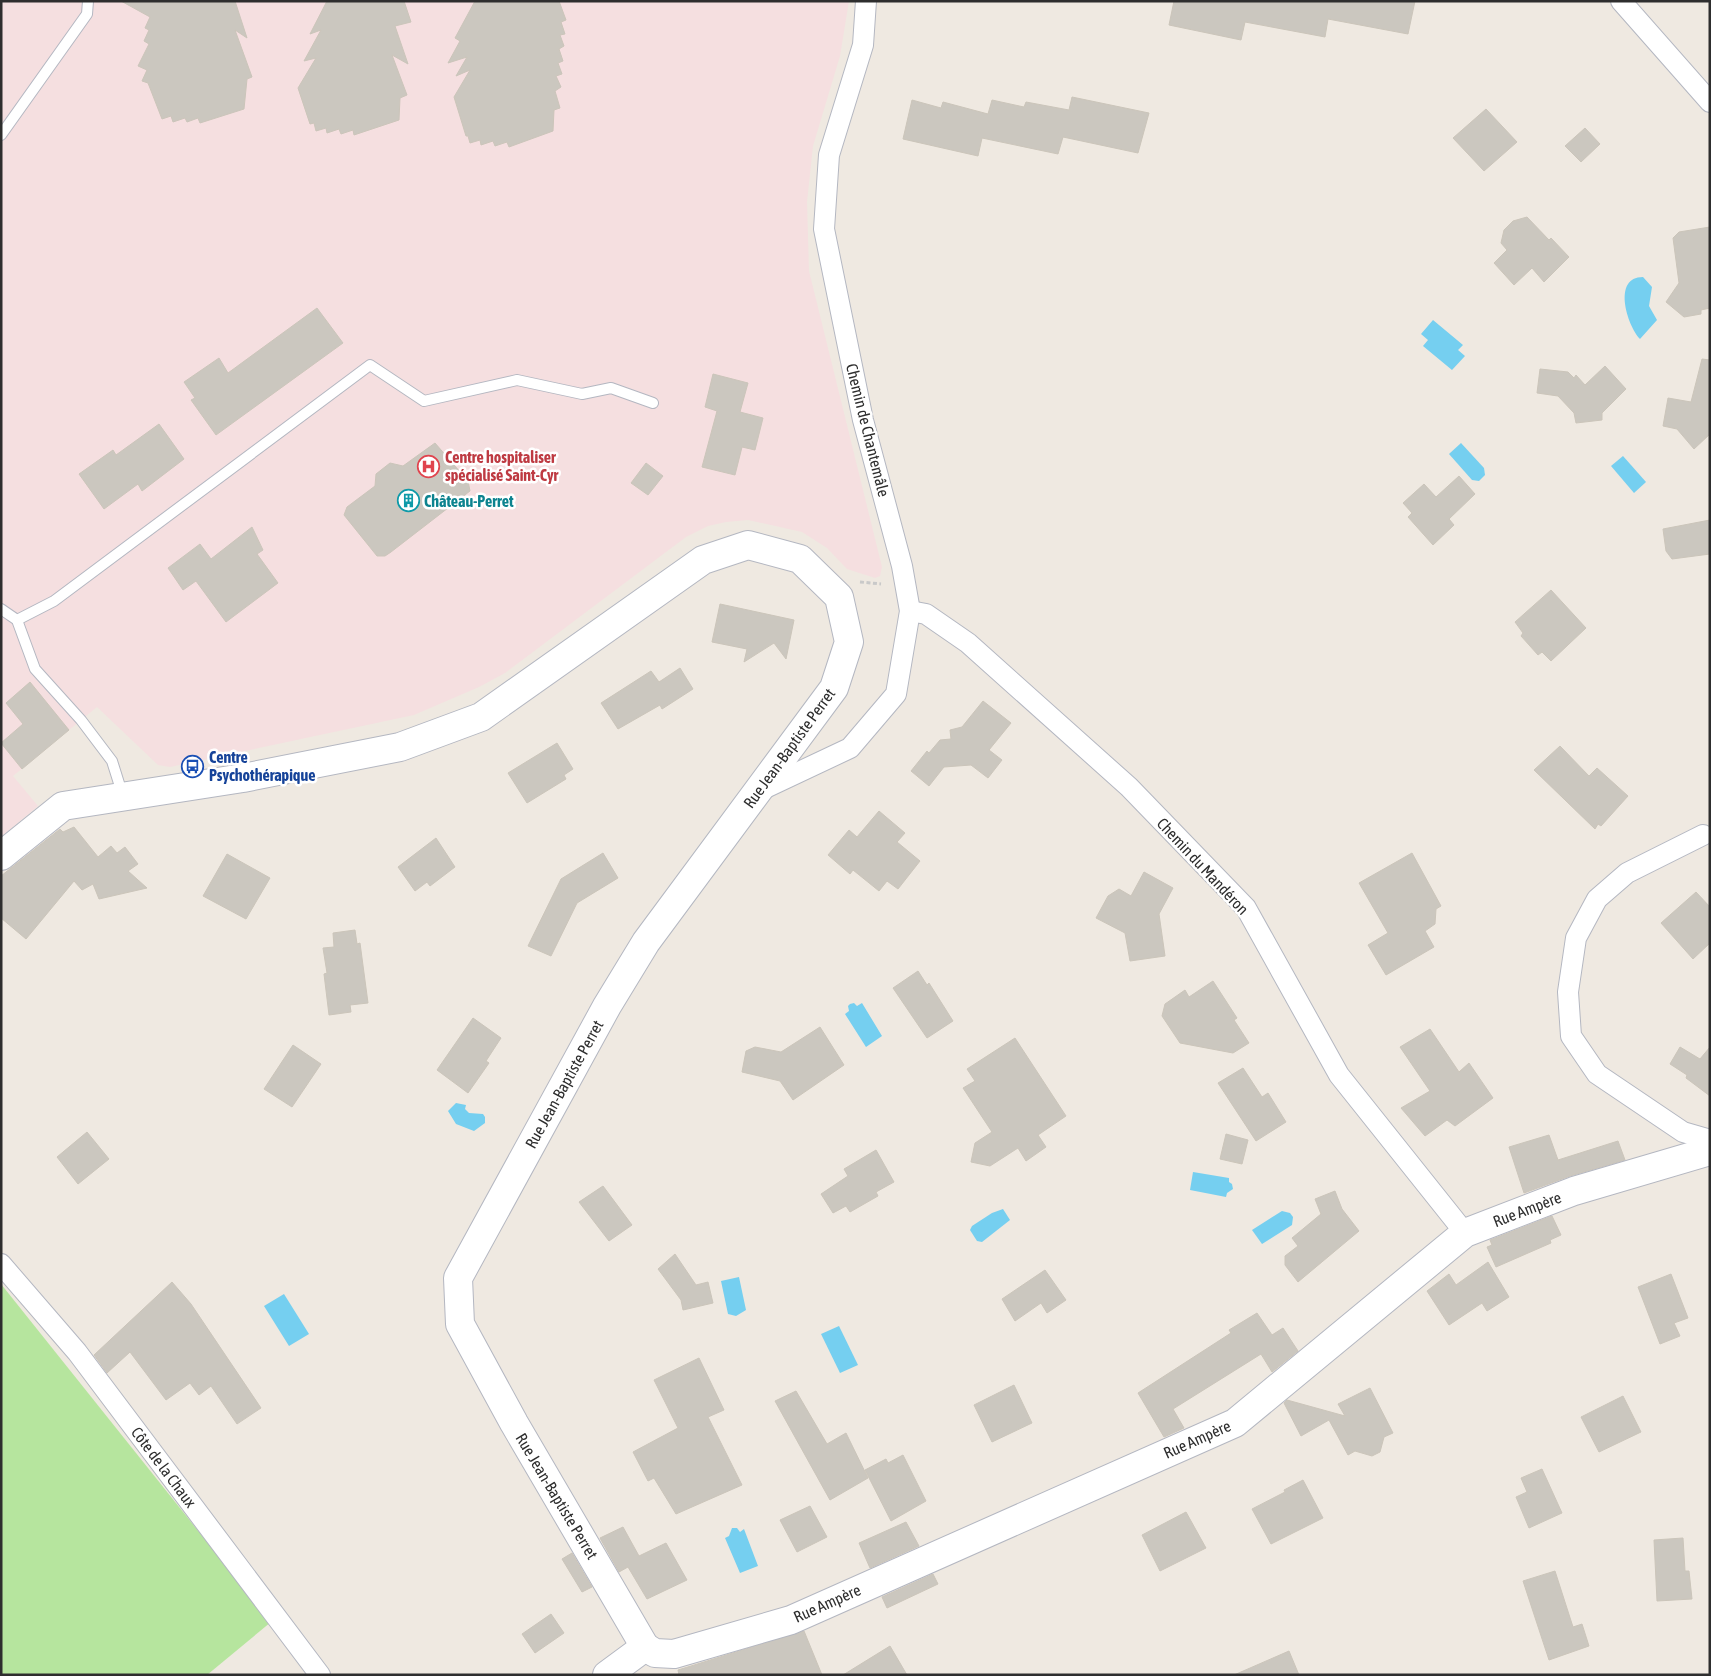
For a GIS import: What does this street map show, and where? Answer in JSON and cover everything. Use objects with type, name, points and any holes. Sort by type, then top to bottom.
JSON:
[{"type":"street","name":"Chemin de Chantemâle","points":[[760,790],[850,748],[896,694],[910,611],[902,566],[863,420],[824,229],[829,155],[863,45],[866,1]]},
{"type":"street","points":[[1621,1],[1710,102]]},
{"type":"street","name":"Rue Jean-Baptiste Perret","points":[[1,856],[63,806],[243,778],[400,747],[481,717],[703,560],[748,545],[800,559],[839,597],[849,642],[834,688],[646,942],[607,1006],[458,1278],[460,1324],[514,1423],[645,1648]]},
{"type":"street","name":"Chemin du Mandéron","points":[[910,611],[926,614],[968,643],[1129,787],[1246,908],[1339,1075],[1464,1233]]},
{"type":"street","points":[[1703,835],[1627,873],[1596,899],[1576,938],[1568,992],[1571,1036],[1597,1074],[1683,1132],[1710,1140]]},
{"type":"street","name":"Rue Ampère","points":[[645,1648],[655,1653],[674,1654],[791,1620],[1235,1423],[1464,1233],[1574,1191],[1710,1151]]},
{"type":"street","name":"Côte de la Chaux","points":[[1,1264],[77,1352],[320,1675]]},
{"type":"street","points":[[607,1675],[645,1648]]},
{"type":"lane","points":[[1,135],[87,14],[88,1]]},
{"type":"lane","points":[[17,620],[54,601],[370,365],[424,401],[518,380],[582,394],[611,388],[653,403]]},
{"type":"lane","points":[[1,609],[17,620],[35,669],[80,720],[112,761],[124,797]]},
{"type":"shaded area","name":"Centre hospitaliser spécialisé Saint-Cyr","points":[[1,1],[849,1],[840,56],[813,146],[807,202],[809,271],[882,567],[880,576],[875,578],[847,569],[827,548],[802,532],[748,520],[726,522],[708,526],[686,537],[505,673],[479,687],[414,715],[170,767],[158,765],[97,707],[13,776],[38,806],[1,837]]},
{"type":"green space","points":[[1,1284],[271,1622],[207,1675],[1,1675]]},
{"type":"water","points":[[1643,277],[1652,287],[1649,306],[1657,320],[1640,339],[1627,313],[1625,293],[1633,279]]},
{"type":"water","points":[[1433,320],[1463,345],[1458,350],[1465,356],[1452,370],[1423,346],[1428,340],[1421,334]]},
{"type":"water","points":[[1461,443],[1484,468],[1485,475],[1479,481],[1472,480],[1449,454]]},
{"type":"water","points":[[1623,456],[1646,482],[1634,493],[1611,466]]},
{"type":"water","points":[[854,1003],[857,1006],[862,1003],[882,1036],[866,1047],[845,1014],[849,1011],[848,1006]]},
{"type":"water","points":[[456,1103],[466,1105],[465,1109],[469,1113],[483,1114],[485,1123],[474,1131],[456,1124],[448,1111]]},
{"type":"water","points":[[1193,1172],[1229,1178],[1233,1189],[1227,1193],[1226,1197],[1190,1190]]},
{"type":"water","points":[[1003,1209],[1010,1220],[982,1242],[977,1241],[970,1230],[972,1226],[992,1213]]},
{"type":"water","points":[[1282,1211],[1290,1213],[1293,1217],[1292,1225],[1262,1244],[1252,1230]]},
{"type":"water","points":[[739,1277],[746,1310],[736,1316],[728,1314],[721,1281]]},
{"type":"water","points":[[284,1294],[309,1334],[289,1346],[264,1306]]},
{"type":"water","points":[[839,1326],[858,1365],[840,1373],[821,1334]]},
{"type":"water","points":[[732,1528],[737,1528],[740,1532],[744,1529],[758,1566],[740,1573],[725,1538],[729,1536]]},
{"type":"building","points":[[121,1],[235,1],[247,38],[235,30],[252,77],[247,79],[244,109],[200,123],[198,118],[187,122],[185,118],[173,122],[171,116],[162,119],[148,83],[142,81],[147,70],[138,66],[149,44],[144,41],[149,30],[145,28],[150,17]]},
{"type":"building","points":[[327,1],[404,1],[411,22],[395,26],[408,64],[392,55],[407,95],[400,98],[399,120],[354,135],[353,130],[341,134],[339,129],[327,133],[326,128],[316,131],[314,123],[310,124],[298,88],[316,58],[304,61],[321,30],[310,34]]},
{"type":"building","points":[[475,1],[559,1],[566,20],[561,22],[565,34],[560,35],[564,46],[559,49],[563,61],[558,63],[562,74],[556,76],[561,87],[555,91],[560,108],[554,110],[553,131],[509,147],[507,142],[495,146],[493,141],[481,145],[480,140],[470,143],[454,97],[470,70],[456,76],[467,57],[448,63],[460,41],[455,38]]},
{"type":"building","points":[[1174,1],[1415,1],[1408,34],[1328,19],[1325,37],[1245,22],[1241,40],[1169,25]]},
{"type":"building","points":[[1072,97],[1149,113],[1138,153],[1063,137],[1058,154],[982,138],[978,156],[903,139],[912,100],[941,108],[943,102],[988,114],[992,100],[1024,107],[1026,102],[1069,110]]},
{"type":"building","points":[[1486,109],[1517,142],[1484,171],[1453,138]]},
{"type":"building","points":[[1585,128],[1600,144],[1581,162],[1565,146]]},
{"type":"building","points":[[1527,217],[1569,257],[1544,282],[1532,268],[1514,285],[1494,263],[1507,250],[1501,243],[1504,230],[1513,221]]},
{"type":"building","points":[[1710,227],[1710,308],[1701,310],[1701,314],[1684,317],[1666,302],[1679,283],[1673,238],[1679,232]]},
{"type":"building","points":[[317,308],[343,343],[216,435],[191,400],[195,398],[184,382],[219,358],[228,373]]},
{"type":"building","points":[[1702,359],[1710,360],[1710,434],[1694,449],[1677,429],[1663,426],[1668,398],[1691,402]]},
{"type":"building","points":[[1605,366],[1626,389],[1602,413],[1602,420],[1576,423],[1574,413],[1558,396],[1537,393],[1540,369],[1568,372],[1574,378],[1576,375],[1585,385]]},
{"type":"building","points":[[713,374],[748,383],[740,412],[763,418],[755,450],[742,447],[735,475],[702,467],[717,411],[705,407]]},
{"type":"building","points":[[159,424],[184,459],[142,491],[138,484],[104,509],[79,474],[113,450],[116,455]]},
{"type":"building","name":"Château-Perret","points":[[435,443],[468,481],[470,491],[391,552],[385,556],[377,556],[344,515],[347,507],[375,486],[376,474],[390,463],[403,466]]},
{"type":"building","points":[[646,463],[663,476],[648,495],[631,483]]},
{"type":"building","points":[[1459,476],[1475,494],[1449,519],[1454,525],[1433,545],[1408,517],[1412,513],[1403,503],[1424,484],[1436,497]]},
{"type":"building","points":[[1710,520],[1710,554],[1672,559],[1666,551],[1663,529]]},
{"type":"building","points":[[252,527],[263,550],[257,554],[278,583],[226,622],[196,581],[183,590],[168,568],[200,544],[211,559]]},
{"type":"building","points":[[1551,590],[1586,628],[1551,661],[1542,652],[1538,655],[1521,636],[1523,633],[1515,622]]},
{"type":"building","points":[[720,604],[794,620],[786,659],[774,643],[744,662],[747,649],[712,642]]},
{"type":"building","points":[[680,668],[693,689],[662,709],[660,705],[618,729],[601,703],[651,671],[659,682]]},
{"type":"building","points":[[30,682],[69,730],[22,769],[1,743],[23,724],[6,703]]},
{"type":"building","points":[[983,701],[1011,723],[989,750],[1002,760],[988,778],[971,765],[944,767],[929,786],[911,771],[927,751],[929,753],[940,740],[951,739],[950,730],[962,727]]},
{"type":"building","points":[[557,743],[573,769],[564,775],[566,779],[527,803],[508,773]]},
{"type":"building","points":[[1560,746],[1589,776],[1597,768],[1628,796],[1601,826],[1598,824],[1595,829],[1534,770]]},
{"type":"building","points":[[879,811],[905,833],[897,842],[920,861],[898,889],[887,881],[879,891],[853,870],[850,874],[828,855],[849,830],[857,837]]},
{"type":"building","points":[[74,827],[98,857],[111,846],[117,853],[125,847],[138,864],[128,871],[147,888],[99,899],[93,884],[82,890],[74,881],[26,939],[1,918],[1,876],[60,829],[63,832]]},
{"type":"building","points":[[436,838],[455,867],[430,886],[427,882],[415,891],[398,867]]},
{"type":"building","points":[[603,853],[618,878],[577,903],[551,956],[528,946],[561,879]]},
{"type":"building","points":[[1412,853],[1441,906],[1436,909],[1435,924],[1425,931],[1434,947],[1386,975],[1368,945],[1388,933],[1359,883]]},
{"type":"building","points":[[227,854],[270,878],[246,919],[203,896]]},
{"type":"building","points":[[1144,872],[1173,888],[1159,914],[1165,956],[1130,961],[1125,933],[1096,918],[1108,896],[1119,889],[1131,896]]},
{"type":"building","points":[[1696,892],[1710,907],[1710,943],[1693,959],[1661,923]]},
{"type":"building","points":[[355,930],[357,944],[360,943],[368,1003],[350,1005],[351,1012],[329,1015],[324,974],[327,973],[323,948],[334,947],[333,933]]},
{"type":"building","points":[[918,971],[927,985],[929,983],[953,1021],[927,1038],[893,988]]},
{"type":"building","points":[[1213,981],[1237,1018],[1234,1020],[1249,1043],[1233,1053],[1180,1043],[1162,1016],[1165,1004],[1185,990],[1189,997]]},
{"type":"building","points":[[473,1018],[501,1038],[486,1061],[489,1063],[468,1093],[437,1070]]},
{"type":"building","points":[[820,1027],[844,1065],[793,1100],[780,1081],[742,1072],[746,1051],[755,1047],[781,1052]]},
{"type":"building","points":[[1430,1029],[1459,1072],[1469,1063],[1493,1098],[1455,1126],[1447,1120],[1425,1136],[1401,1108],[1430,1091],[1400,1047]]},
{"type":"building","points":[[1015,1038],[1066,1116],[1038,1135],[1046,1147],[1026,1161],[1018,1148],[990,1166],[971,1162],[975,1143],[992,1132],[963,1088],[975,1081],[967,1069]]},
{"type":"building","points":[[293,1045],[321,1064],[292,1107],[264,1089]]},
{"type":"building","points":[[1680,1047],[1700,1059],[1710,1047],[1710,1096],[1686,1078],[1687,1075],[1670,1064]]},
{"type":"building","points":[[1243,1068],[1262,1097],[1268,1093],[1286,1122],[1256,1141],[1218,1083]]},
{"type":"building","points":[[87,1132],[109,1159],[78,1184],[57,1157]]},
{"type":"building","points":[[1226,1134],[1248,1140],[1242,1164],[1220,1159]]},
{"type":"building","points":[[1549,1135],[1558,1160],[1618,1141],[1625,1160],[1570,1176],[1524,1193],[1509,1147]]},
{"type":"building","points":[[876,1150],[894,1182],[876,1192],[878,1196],[850,1212],[846,1206],[833,1213],[821,1194],[848,1176],[844,1169]]},
{"type":"building","points":[[603,1186],[632,1225],[609,1241],[579,1202]]},
{"type":"building","points":[[1335,1191],[1342,1209],[1359,1231],[1298,1282],[1285,1265],[1285,1256],[1298,1246],[1292,1238],[1321,1214],[1315,1199]]},
{"type":"building","points":[[1552,1216],[1561,1235],[1550,1240],[1551,1243],[1496,1267],[1487,1247],[1492,1245],[1490,1240]]},
{"type":"building","points":[[675,1254],[696,1285],[708,1282],[713,1303],[683,1310],[681,1300],[658,1269]]},
{"type":"building","points":[[1488,1262],[1509,1297],[1487,1311],[1482,1303],[1449,1325],[1427,1291],[1449,1274],[1456,1285]]},
{"type":"building","points":[[1045,1270],[1066,1300],[1047,1313],[1041,1303],[1015,1321],[1002,1299]]},
{"type":"building","points":[[1671,1274],[1688,1318],[1674,1323],[1680,1336],[1660,1344],[1638,1287]]},
{"type":"building","points":[[172,1282],[191,1304],[261,1408],[237,1424],[211,1386],[199,1395],[190,1383],[166,1400],[130,1352],[107,1373],[94,1355]]},
{"type":"building","points":[[1257,1313],[1272,1335],[1283,1328],[1298,1351],[1272,1372],[1261,1354],[1173,1409],[1184,1428],[1164,1437],[1138,1393],[1231,1333],[1229,1330]]},
{"type":"building","points":[[699,1358],[724,1410],[708,1417],[742,1485],[676,1514],[654,1478],[648,1481],[633,1452],[678,1428],[654,1380]]},
{"type":"building","points":[[1014,1385],[1032,1423],[992,1442],[974,1405]]},
{"type":"building","points":[[1370,1388],[1393,1433],[1384,1437],[1380,1452],[1372,1456],[1355,1451],[1348,1455],[1329,1420],[1301,1436],[1284,1403],[1287,1400],[1345,1416],[1338,1404]]},
{"type":"building","points":[[796,1391],[827,1444],[846,1433],[868,1478],[830,1500],[775,1401]]},
{"type":"building","points":[[1623,1396],[1641,1432],[1599,1452],[1581,1417]]},
{"type":"building","points":[[903,1455],[926,1501],[891,1521],[865,1470],[886,1459],[888,1463]]},
{"type":"building","points":[[1542,1469],[1562,1513],[1529,1528],[1516,1497],[1527,1492],[1521,1478]]},
{"type":"building","points":[[1303,1480],[1323,1518],[1271,1544],[1252,1509],[1285,1492],[1284,1490]]},
{"type":"building","points":[[810,1506],[827,1537],[797,1552],[780,1520]]},
{"type":"building","points":[[1186,1512],[1206,1548],[1160,1571],[1142,1535]]},
{"type":"building","points":[[906,1522],[919,1546],[870,1568],[859,1543]]},
{"type":"building","points":[[623,1527],[639,1556],[666,1543],[687,1580],[647,1599],[628,1567],[619,1572],[600,1538]]},
{"type":"building","points":[[1683,1538],[1685,1571],[1689,1571],[1692,1599],[1657,1601],[1654,1540]]},
{"type":"building","points":[[572,1553],[592,1587],[582,1592],[562,1559]]},
{"type":"building","points":[[1555,1571],[1573,1627],[1582,1624],[1589,1646],[1549,1660],[1523,1581]]},
{"type":"building","points":[[933,1574],[938,1584],[887,1608],[882,1597]]},
{"type":"building","points":[[551,1614],[564,1633],[535,1653],[522,1634]]},
{"type":"building","points":[[804,1631],[822,1675],[679,1675],[678,1670]]},
{"type":"building","points":[[890,1646],[907,1675],[843,1675]]},
{"type":"building","points":[[1289,1651],[1299,1675],[1234,1675]]},
{"type":"place","name":"Centre hospitaliser spécialisé Saint-Cyr","points":[[429,466]]},
{"type":"place","name":"Château-Perret","points":[[408,501]]},
{"type":"place","name":"Centre Psychothérapique","points":[[193,766]]}]
